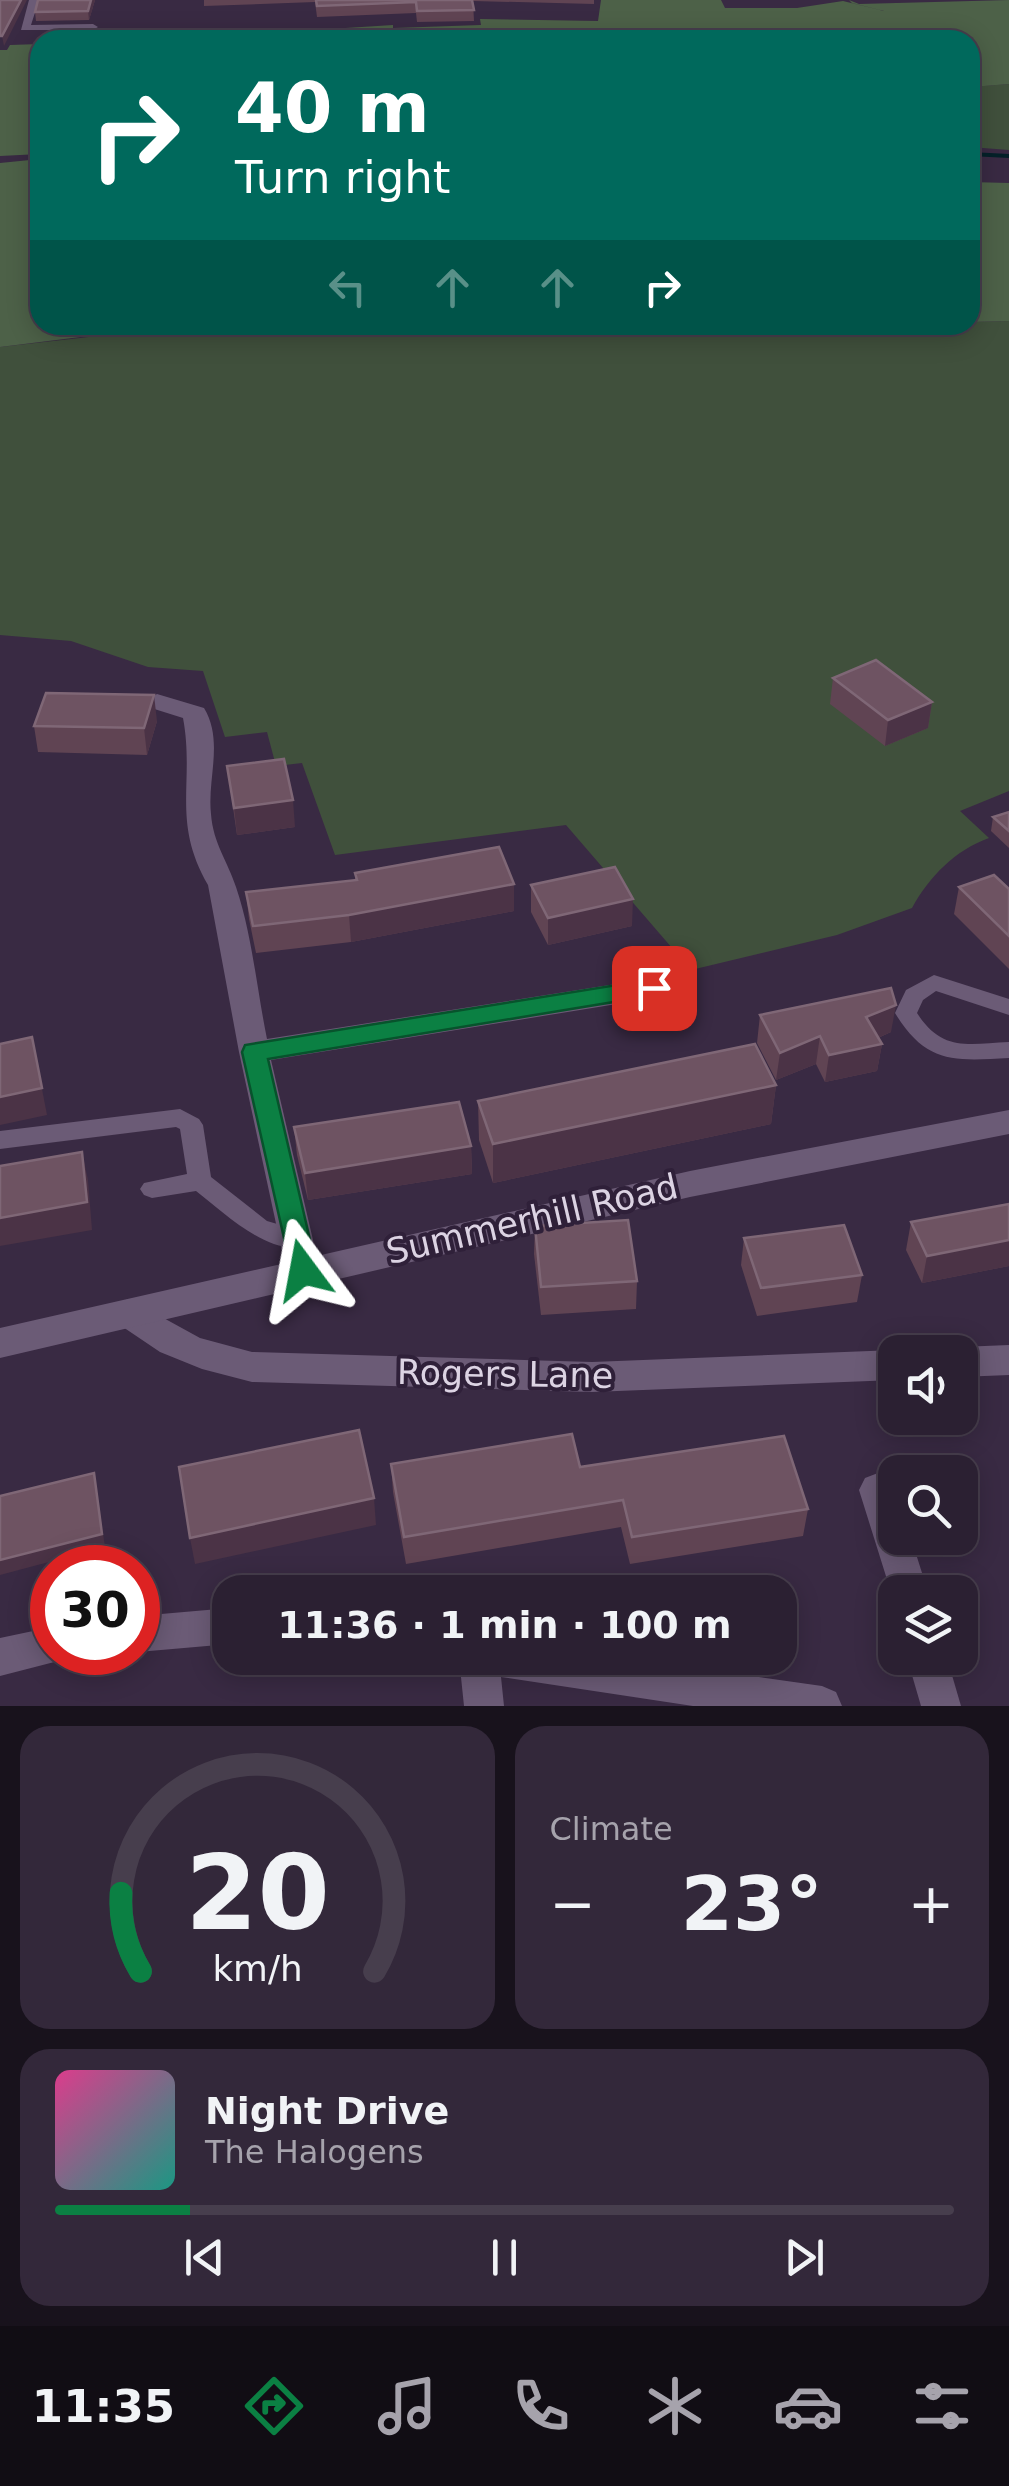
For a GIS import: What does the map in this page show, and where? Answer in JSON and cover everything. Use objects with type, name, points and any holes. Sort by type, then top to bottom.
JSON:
[{"type":"street","points":[[157,702],[195,714],[202,751],[197,814],[208,861],[222,885],[254,1052],[300,1255]]},
{"type":"street","points":[[254,1052],[654,988]]},
{"type":"street","name":"Summerhill Road","points":[[0,1343],[129,1313],[300,1255],[1009,1122]]},
{"type":"street","name":"Rogers Lane","points":[[129,1313],[162,1339],[204,1358],[252,1368],[592,1377],[878,1366]]},
{"type":"street","points":[[978,1361],[1009,1360]]},
{"type":"street","points":[[160,1632],[212,1628]]},
{"type":"street","points":[[0,1657],[30,1651]]},
{"type":"street","points":[[481,1675],[484,1706]]},
{"type":"street","points":[[615,1675],[822,1706]]},
{"type":"street","points":[[932,1675],[941,1706]]},
{"type":"lane","points":[[34,0],[24,28],[93,27]]},
{"type":"lane","points":[[1009,1007],[934,982],[914,995],[906,1013],[920,1038],[942,1050],[1009,1050]]},
{"type":"lane","points":[[0,1140],[180,1118],[191,1125],[200,1181],[300,1255]]},
{"type":"lane","points":[[152,1189],[200,1181]]},
{"type":"green space","points":[[601,0],[721,0],[725,8],[797,8],[843,1],[884,11],[852,3],[849,0],[859,4],[1009,0],[1009,84],[980,86],[980,30],[314,30],[481,25],[480,19],[598,21]]},
{"type":"green space","points":[[30,44],[30,154],[0,156],[0,50],[7,50],[10,45]]},
{"type":"green space","points":[[1009,84],[1009,150],[980,148],[980,86]]},
{"type":"green space","points":[[30,160],[30,335],[97,335],[0,347],[0,163]]},
{"type":"green space","points":[[980,182],[1009,183],[1009,321],[980,322]]},
{"type":"green space","points":[[1009,321],[1009,791],[960,811],[989,838],[944,866],[912,908],[837,935],[691,970],[566,825],[335,855],[302,763],[276,766],[267,732],[225,737],[203,671],[148,667],[71,641],[0,635],[0,347],[106,335],[980,335],[980,322]]},
{"type":"building","points":[[0,0],[21,0],[2,36],[0,36]]},
{"type":"building","points":[[38,0],[91,0],[88,11],[35,12]]},
{"type":"building","points":[[316,0],[472,0],[474,10],[417,11],[416,2],[317,6]]},
{"type":"building","points":[[876,660],[932,702],[888,720],[833,678]]},
{"type":"building","points":[[46,693],[154,695],[144,728],[34,726]]},
{"type":"building","points":[[284,759],[293,800],[234,808],[227,766]]},
{"type":"building","points":[[1009,812],[1009,831],[993,817]]},
{"type":"building","points":[[499,847],[514,884],[349,915],[253,926],[246,892],[357,880],[355,873]]},
{"type":"building","points":[[615,867],[633,899],[548,918],[531,885]]},
{"type":"building","points":[[994,875],[1009,889],[1009,936],[959,887]]},
{"type":"building","points":[[891,988],[896,1005],[866,1017],[882,1044],[829,1055],[820,1036],[780,1053],[760,1015]]},
{"type":"building","points":[[32,1037],[42,1088],[0,1097],[0,1044]]},
{"type":"building","points":[[755,1044],[776,1085],[493,1144],[478,1101]]},
{"type":"building","points":[[459,1102],[471,1146],[305,1173],[294,1127]]},
{"type":"building","points":[[82,1152],[87,1202],[0,1218],[0,1166]]},
{"type":"building","points":[[1009,1204],[1009,1240],[927,1256],[911,1222]]},
{"type":"building","points":[[628,1220],[637,1281],[541,1287],[535,1226]]},
{"type":"building","points":[[844,1225],[862,1275],[761,1288],[744,1238]]},
{"type":"building","points":[[359,1430],[374,1498],[190,1538],[179,1467]]},
{"type":"building","points":[[572,1434],[580,1467],[784,1436],[808,1509],[632,1537],[623,1500],[404,1537],[391,1464]]},
{"type":"building","points":[[94,1473],[102,1534],[59,1545],[30,1545],[30,1552],[0,1560],[0,1496]]},
{"type":"waterway","points":[[980,155],[1009,156]]},
{"type":"route","points":[[303,1270],[254,1052],[654,988]]}]
